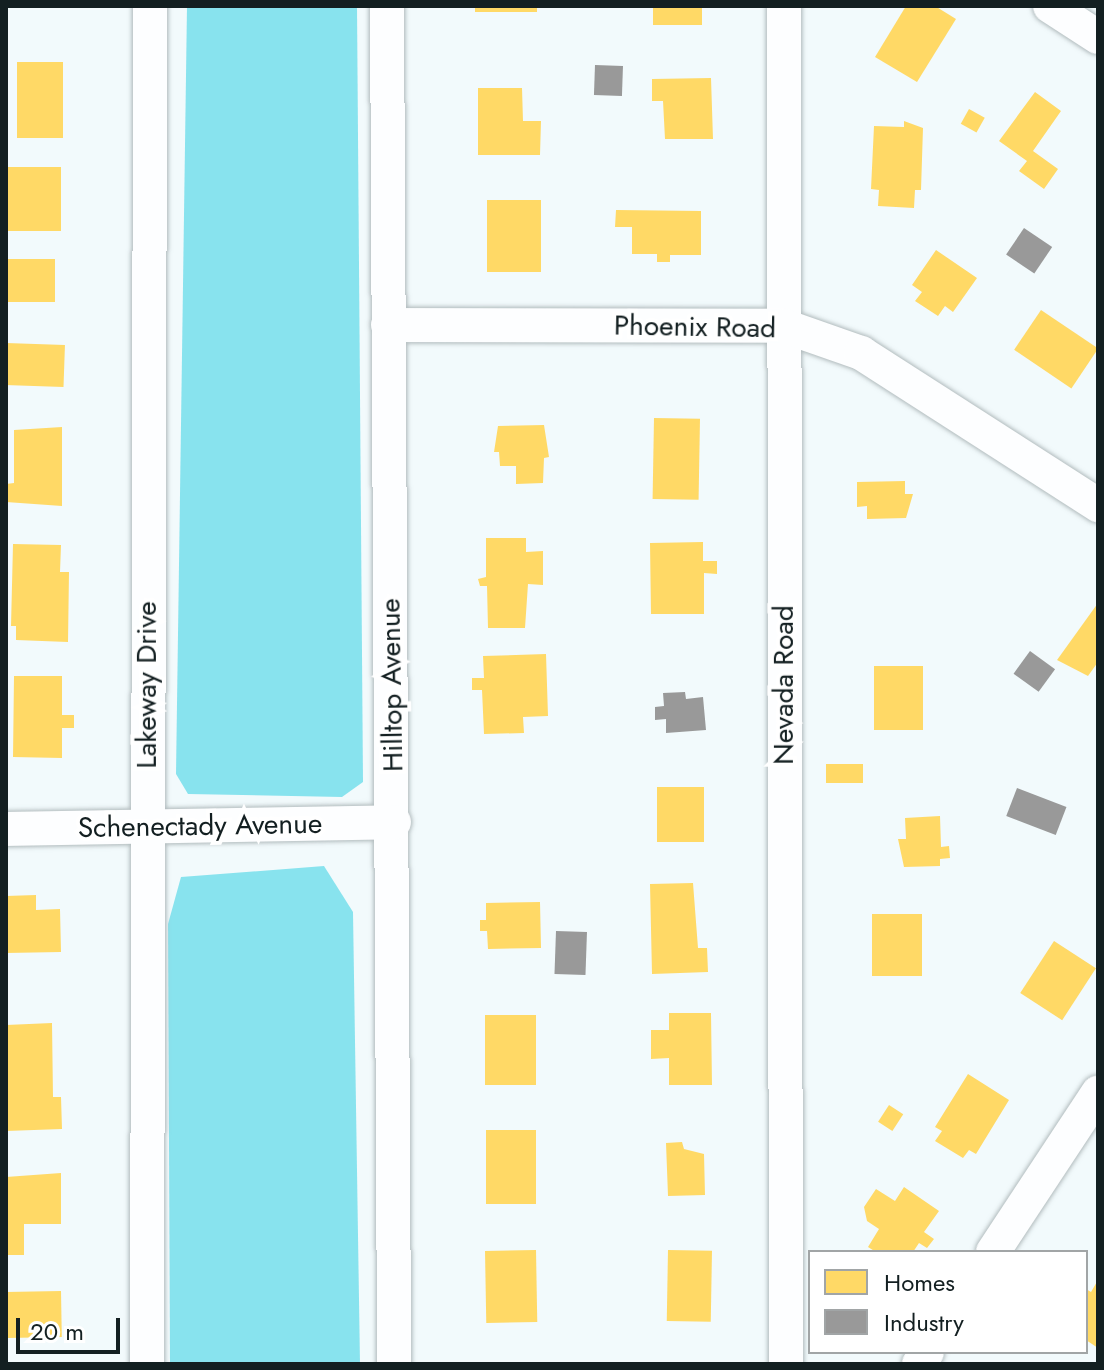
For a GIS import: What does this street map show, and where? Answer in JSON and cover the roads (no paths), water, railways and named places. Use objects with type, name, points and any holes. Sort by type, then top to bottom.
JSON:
[{"type":"street","name":"Lakeway Drive","points":[[147,1364],[150,6]]},
{"type":"street","name":"Hilltop Avenue","points":[[387,6],[394,822],[394,1364]]},
{"type":"street","name":"Nevada Road","points":[[784,6],[786,1364]]},
{"type":"street","points":[[1050,6],[1098,37]]},
{"type":"street","name":"Phoenix Road","points":[[388,325],[784,326],[861,353],[1098,505]]},
{"type":"street","name":"Schenectady Avenue","points":[[6,829],[394,822]]},
{"type":"street","points":[[994,1250],[1098,1093]]}]
